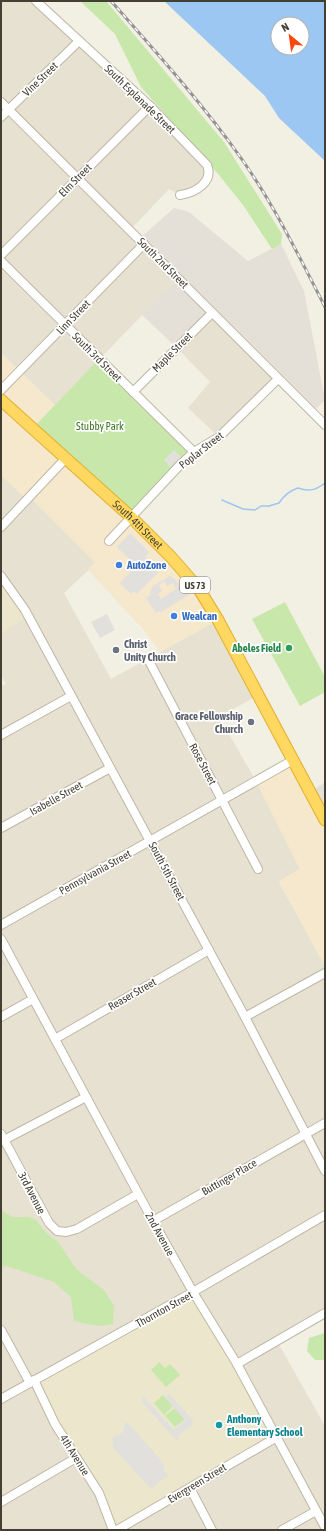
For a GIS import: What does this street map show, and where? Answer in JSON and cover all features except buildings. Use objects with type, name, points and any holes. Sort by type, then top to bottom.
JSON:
[{"type":"highway","name":"South 4th Street","points":[[1,400],[130,517],[170,556],[198,589],[218,620],[325,820]]},
{"type":"street","name":"South Esplanade Street","points":[[36,1],[150,106],[207,165],[210,171],[208,178],[203,185],[189,194],[180,194]]},
{"type":"street","name":"Vine Street","points":[[1,117],[79,41]]},
{"type":"street","name":"South 2nd Street","points":[[1,102],[325,425]]},
{"type":"street","name":"Elm Street","points":[[1,255],[150,106]]},
{"type":"street","name":"Linn Street","points":[[1,390],[144,244]]},
{"type":"street","name":"South 3rd Street","points":[[1,260],[194,452]]},
{"type":"street","name":"Maple Street","points":[[133,392],[212,312]]},
{"type":"street","name":"Poplar Street","points":[[109,541],[179,466],[194,452],[219,437],[278,379]]},
{"type":"street","points":[[1,527],[66,458]]},
{"type":"street","name":"South 5th Street","points":[[1,576],[25,610],[151,841],[325,1170]]},
{"type":"street","name":"Rose Street","points":[[148,659],[258,869]]},
{"type":"street","points":[[1,735],[71,696]]},
{"type":"street","name":"Pennsylvania Street","points":[[1,925],[293,760]]},
{"type":"street","name":"Isabelle Street","points":[[1,828],[110,768]]},
{"type":"street","name":"2nd Avenue","points":[[1,939],[138,1194],[193,1292],[237,1364],[325,1526]]},
{"type":"street","name":"Reaser Street","points":[[55,1039],[209,950]]},
{"type":"street","points":[[245,1017],[325,973]]},
{"type":"street","points":[[1,1017],[34,1000]]},
{"type":"street","points":[[3,1137],[86,1097]]},
{"type":"street","name":"Buttinger Place","points":[[153,1221],[325,1122]]},
{"type":"street","name":"3rd Avenue","points":[[3,1137],[49,1222],[57,1231],[66,1232],[77,1229],[138,1194]]},
{"type":"street","name":"Thornton Street","points":[[1,1398],[193,1292],[325,1215]]},
{"type":"street","points":[[237,1364],[325,1313]]},
{"type":"street","name":"4th Avenue","points":[[1,1330],[76,1458],[99,1493],[113,1530]]},
{"type":"street","name":"Evergreen Street","points":[[117,1530],[277,1436]]},
{"type":"street","points":[[1,1502],[76,1458]]},
{"type":"street","points":[[190,1488],[212,1530]]},
{"type":"street","points":[[282,1530],[316,1511]]},
{"type":"shaded area","points":[[1,1],[36,1],[207,165],[203,185],[180,195],[169,189],[130,230],[178,278],[55,405],[1,353]]},
{"type":"shaded area","points":[[174,208],[189,212],[248,261],[281,244],[304,291],[325,400],[312,413],[212,313],[177,348],[142,315],[178,278],[139,239]]},
{"type":"shaded area","points":[[212,313],[278,379],[219,437],[188,408],[210,382],[177,348]]},
{"type":"shaded area","points":[[1,353],[55,405],[33,428],[170,556],[218,620],[160,652],[143,629],[88,570],[95,562],[30,497],[27,500],[1,475]]},
{"type":"shaded area","points":[[174,450],[181,457],[170,467],[164,460]]},
{"type":"shaded area","points":[[1,475],[27,499],[30,497],[96,563],[64,593],[111,679],[218,620],[258,695],[219,717],[256,781],[300,869],[279,882],[325,966],[325,1313],[277,1341],[325,1426],[325,1530],[117,1530],[99,1493],[113,1530],[1,1530],[1,686],[6,684],[1,675],[1,633],[28,616],[1,576]]},
{"type":"shaded area","points":[[130,533],[149,552],[145,557],[157,568],[155,570],[158,573],[137,594],[134,591],[131,594],[120,583],[136,566],[117,547]]},
{"type":"shaded area","points":[[1,576],[28,616],[1,633]]},
{"type":"shaded area","points":[[170,576],[175,579],[182,590],[186,588],[190,594],[161,612],[156,613],[146,598],[150,595],[153,586]],"holes":[[[164,581],[167,586],[173,583],[176,589],[161,599],[158,594],[162,591],[159,585]]]},
{"type":"shaded area","points":[[107,614],[115,630],[100,638],[91,622]]},
{"type":"shaded area","points":[[293,760],[325,820],[325,966],[279,881],[300,869],[256,781]]},
{"type":"shaded area","points":[[325,782],[325,820],[310,792]]},
{"type":"shaded area","points":[[193,1292],[277,1437],[117,1530],[99,1493],[34,1380]]},
{"type":"shaded area","points":[[167,1394],[169,1394],[193,1420],[192,1427],[190,1426],[178,1436],[178,1440],[176,1440],[142,1402],[142,1395],[174,1430],[185,1420],[166,1399]]},
{"type":"shaded area","points":[[125,1423],[128,1423],[164,1464],[164,1471],[168,1475],[151,1489],[113,1447],[112,1439],[116,1435],[123,1433]]},
{"type":"green space","points":[[80,1],[106,1],[224,142],[282,234],[281,244],[272,249],[243,205],[219,175],[141,87],[115,34]]},
{"type":"green space","name":"Stubby Park","points":[[99,359],[194,452],[131,517],[33,428]]},
{"type":"green space","name":"Abeles Field","points":[[285,602],[325,677],[325,692],[300,706],[252,619]]},
{"type":"green space","points":[[1,1210],[12,1217],[29,1217],[36,1220],[47,1234],[58,1242],[77,1270],[104,1290],[114,1306],[113,1324],[98,1326],[74,1321],[71,1297],[54,1282],[7,1266],[1,1267]]},
{"type":"green space","points":[[325,1333],[325,1360],[315,1360],[307,1351],[309,1338]]},
{"type":"green space","points":[[159,1362],[165,1368],[170,1364],[180,1375],[166,1387],[151,1370]]},
{"type":"green space","points":[[163,1395],[173,1406],[164,1415],[154,1403]]},
{"type":"green space","points":[[175,1408],[185,1419],[175,1427],[165,1416]]},
{"type":"water","points":[[164,1],[325,1],[325,161],[279,118],[265,96]]},
{"type":"waterway","points":[[222,500],[243,509],[255,510],[261,506],[269,506],[279,503],[287,494],[295,489],[312,490],[325,483]]},
{"type":"railway","points":[[111,1],[195,98],[241,158],[275,212],[325,307]]},
{"type":"place","name":"AutoZone","points":[[119,565]]},
{"type":"place","name":"Wealcan","points":[[174,616]]},
{"type":"place","name":"Abeles Field","points":[[289,648]]},
{"type":"place","name":"Christ Unity Church","points":[[116,650]]},
{"type":"place","name":"Grace Fellowship Church","points":[[251,722]]},
{"type":"place","name":"Anthony Elementary School","points":[[219,1425]]}]
